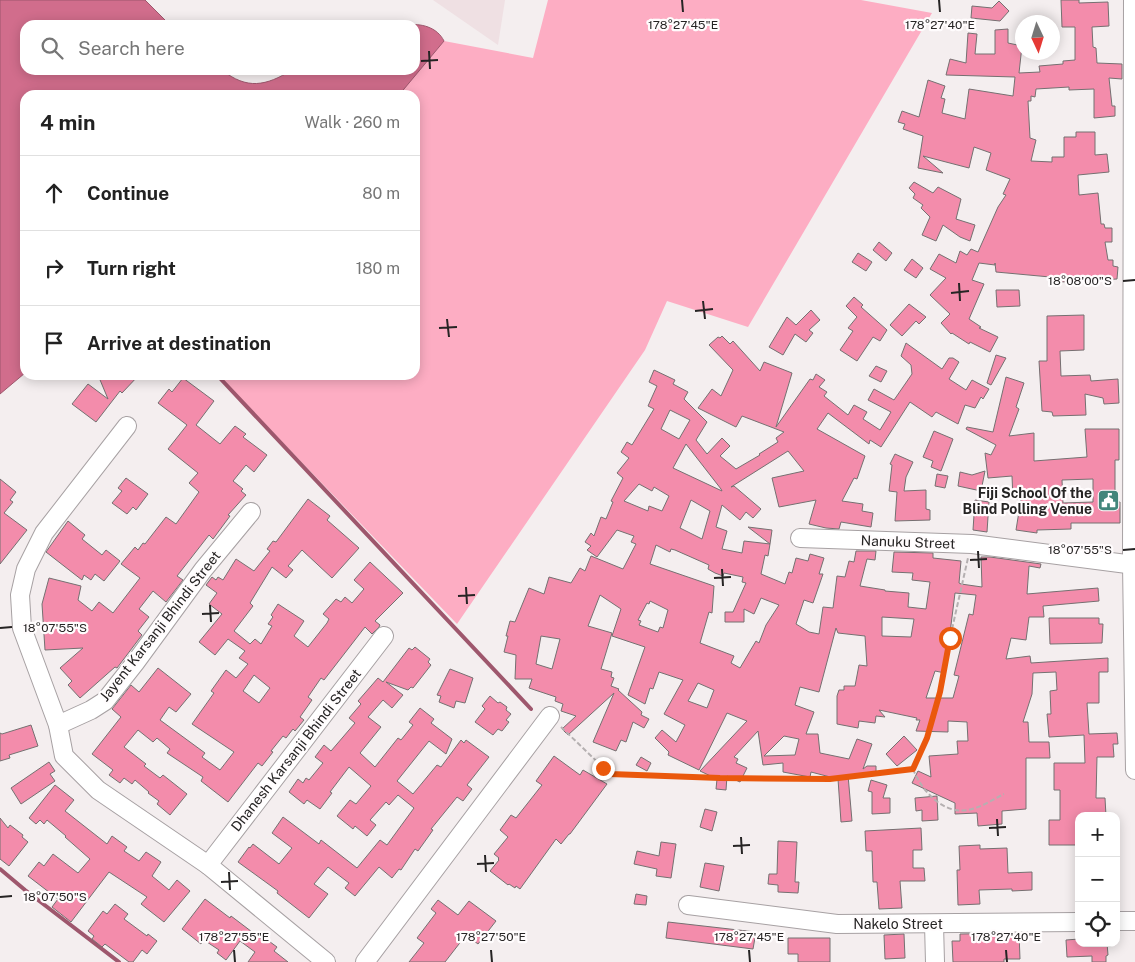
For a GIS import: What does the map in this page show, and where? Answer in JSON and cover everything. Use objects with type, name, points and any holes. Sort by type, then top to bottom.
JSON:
[{"type":"street","points":[[1133,0],[1135,770]]},
{"type":"street","points":[[127,426],[44,533],[26,569],[20,595],[22,628],[58,725],[64,756],[98,790],[208,864],[326,962]]},
{"type":"street","name":"Jayent Karsanji Bhindi Street","points":[[58,725],[92,710],[105,701],[203,570],[251,512]]},
{"type":"street","name":"Nanuku Street","points":[[800,538],[972,544],[1133,564]]},
{"type":"street","name":"Dhanesh Karsanji Bhindi Street","points":[[208,864],[384,636]]},
{"type":"street","points":[[365,962],[550,716]]},
{"type":"street","name":"Nakelo Street","points":[[688,905],[836,924],[1075,922]]},
{"type":"street","points":[[1120,921],[1135,921]]},
{"type":"street","points":[[934,924],[934,962]]},
{"type":"path","points":[[972,544],[950,638],[940,692],[927,738],[913,769],[918,782],[935,801],[955,811],[972,809],[1004,794]]},
{"type":"path","points":[[550,716],[610,774],[830,779],[913,769]]},
{"type":"shaded area","points":[[0,0],[145,0],[165,20],[20,20],[20,75],[230,75],[240,81],[257,84],[274,80],[283,75],[416,75],[403,90],[20,90],[20,377],[0,394]]},
{"type":"shaded area","points":[[433,0],[505,0],[498,45]]},
{"type":"shaded area","points":[[548,0],[861,0],[932,13],[748,327],[667,301],[645,350],[457,624],[223,380],[420,380],[420,90],[402,90],[415,75],[420,75],[420,69],[444,41],[533,58]]},
{"type":"shaded area","points":[[420,26],[433,29],[444,41],[420,70]]},
{"type":"building","points":[[1061,0],[1079,0],[1079,3],[1108,2],[1109,26],[1092,27],[1093,47],[1096,48],[1097,63],[1122,64],[1122,79],[1109,78],[1112,106],[1115,106],[1115,116],[1094,118],[1094,89],[1069,90],[1069,87],[1036,89],[1035,97],[1031,96],[1031,101],[1028,101],[1030,138],[1036,140],[1031,161],[1052,162],[1052,157],[1064,157],[1064,137],[1076,137],[1076,132],[1095,132],[1095,155],[1107,154],[1109,172],[1078,175],[1079,195],[1098,193],[1101,224],[1104,224],[1105,228],[1112,228],[1112,242],[1105,242],[1108,260],[1113,260],[1113,266],[1118,267],[1117,279],[1061,282],[1061,278],[996,272],[995,263],[995,265],[979,263],[972,280],[984,284],[969,319],[981,327],[979,328],[998,337],[990,352],[970,342],[969,344],[951,334],[941,323],[950,314],[930,295],[946,278],[930,269],[939,254],[956,263],[960,251],[967,255],[971,249],[978,252],[998,207],[1006,195],[1003,194],[1010,179],[986,170],[991,153],[974,147],[969,168],[923,156],[943,173],[918,168],[923,136],[903,129],[905,124],[898,122],[902,111],[919,117],[928,80],[945,86],[941,98],[945,99],[942,113],[965,119],[969,89],[1013,96],[1015,77],[946,75],[950,59],[966,63],[968,33],[977,34],[975,54],[995,54],[995,30],[1008,29],[1008,43],[1015,44],[1015,60],[1020,60],[1019,73],[1040,72],[1039,66],[1063,64],[1063,61],[1075,60],[1075,27],[1062,27]]},
{"type":"building","points":[[999,1],[1009,11],[1000,21],[971,18],[972,6],[992,8]]},
{"type":"building","points":[[914,182],[933,193],[938,187],[961,199],[956,219],[975,225],[970,241],[960,237],[943,225],[936,241],[922,235],[930,217],[921,208],[923,205],[913,198],[915,194],[909,188]]},
{"type":"building","points":[[879,242],[892,253],[886,261],[873,250]]},
{"type":"building","points":[[858,253],[872,262],[866,271],[852,262]]},
{"type":"building","points":[[912,259],[923,268],[916,278],[904,270]]},
{"type":"building","points":[[996,290],[1019,290],[1020,306],[997,307]]},
{"type":"building","points":[[854,297],[863,305],[861,307],[887,330],[880,341],[873,337],[857,361],[840,350],[853,331],[848,328],[857,317],[846,306]]},
{"type":"building","points":[[909,304],[926,317],[919,324],[916,321],[902,336],[890,325]]},
{"type":"building","points":[[811,310],[820,320],[809,330],[813,333],[806,342],[795,334],[783,355],[769,347],[787,317],[796,325]]},
{"type":"building","points":[[1084,315],[1084,350],[1060,351],[1061,376],[1090,375],[1091,381],[1118,379],[1119,403],[1104,404],[1103,398],[1085,394],[1086,415],[1053,416],[1052,412],[1042,411],[1039,361],[1047,361],[1047,316]]},
{"type":"building","points":[[722,336],[730,344],[733,341],[760,371],[764,362],[792,373],[776,427],[810,379],[813,380],[816,374],[825,380],[819,387],[827,392],[824,396],[848,415],[854,405],[867,412],[863,419],[880,430],[891,412],[868,400],[874,389],[894,400],[912,374],[911,365],[901,356],[906,343],[942,369],[949,358],[959,362],[949,379],[966,390],[972,380],[989,389],[983,399],[981,397],[975,408],[965,405],[958,424],[936,412],[932,417],[910,402],[881,447],[870,440],[869,444],[828,413],[817,429],[865,456],[857,479],[854,478],[842,501],[863,504],[862,511],[873,513],[871,527],[841,522],[839,529],[809,524],[816,500],[779,507],[772,478],[804,471],[788,451],[731,487],[734,486],[761,509],[753,518],[746,512],[740,520],[722,505],[716,527],[727,531],[722,549],[742,553],[744,541],[770,544],[768,556],[765,555],[761,574],[785,584],[789,572],[792,573],[796,558],[808,561],[810,554],[824,558],[819,574],[823,574],[813,603],[804,600],[796,624],[809,632],[819,634],[823,607],[833,608],[837,576],[845,577],[849,561],[854,562],[856,551],[876,551],[875,560],[867,559],[860,586],[909,593],[908,607],[926,609],[930,582],[912,580],[913,573],[892,572],[894,552],[933,553],[933,558],[961,561],[959,583],[961,584],[982,587],[981,557],[990,557],[1041,564],[1040,568],[1029,566],[1027,594],[1098,588],[1099,601],[1043,606],[1044,617],[1029,617],[1026,640],[1011,638],[1006,659],[1030,656],[1031,663],[1108,658],[1108,672],[1099,672],[1099,703],[1087,703],[1089,734],[1117,733],[1118,744],[1113,744],[1114,757],[1097,757],[1096,798],[1105,798],[1106,812],[1075,812],[1075,845],[1049,845],[1049,820],[1060,820],[1060,790],[1054,790],[1054,763],[1085,763],[1084,735],[1049,737],[1047,714],[1051,714],[1050,691],[1057,690],[1056,672],[1033,673],[1032,694],[1023,722],[1028,722],[1029,742],[1049,742],[1050,758],[1026,758],[1026,809],[1002,811],[1002,824],[978,826],[977,813],[955,814],[955,803],[912,783],[918,771],[931,777],[929,756],[958,754],[957,741],[968,741],[967,722],[948,721],[948,732],[916,731],[920,720],[916,720],[917,718],[879,710],[885,717],[876,716],[875,723],[859,721],[858,728],[837,724],[837,696],[839,690],[844,690],[844,686],[855,686],[859,665],[867,666],[865,636],[838,633],[836,628],[819,692],[800,687],[795,705],[814,712],[806,734],[818,734],[820,753],[849,759],[857,739],[872,744],[863,769],[867,766],[876,766],[876,775],[848,775],[852,821],[841,822],[838,779],[811,772],[810,777],[783,772],[783,763],[763,765],[758,731],[734,757],[738,759],[736,763],[747,768],[740,782],[727,776],[726,790],[716,789],[717,779],[700,771],[747,721],[727,713],[699,770],[668,755],[669,752],[655,738],[662,730],[676,742],[685,725],[664,714],[683,680],[659,672],[653,689],[650,688],[645,704],[628,695],[645,647],[612,636],[621,609],[600,595],[588,626],[612,633],[601,669],[612,672],[611,677],[614,678],[611,686],[619,689],[642,712],[641,715],[649,719],[644,728],[633,722],[626,742],[621,740],[616,751],[593,742],[614,693],[568,735],[562,729],[576,716],[561,711],[563,704],[555,701],[556,697],[529,688],[532,679],[515,679],[516,655],[504,652],[508,636],[506,636],[510,621],[515,622],[529,588],[544,594],[549,577],[571,583],[580,568],[585,571],[591,556],[623,569],[636,544],[631,542],[634,536],[617,530],[597,557],[587,550],[591,546],[585,542],[591,533],[594,536],[601,517],[606,519],[613,502],[611,501],[623,478],[617,473],[629,458],[621,452],[627,442],[632,445],[654,409],[648,406],[657,386],[649,382],[654,370],[675,380],[673,384],[688,392],[684,399],[707,422],[696,440],[707,454],[722,438],[730,446],[720,456],[736,469],[778,442],[776,438],[784,432],[742,416],[736,427],[698,408],[712,389],[721,396],[733,370],[709,345]],"holes":[[[670,410],[690,420],[679,439],[661,429]],[[686,444],[722,491],[673,468]],[[639,484],[652,491],[654,487],[669,496],[662,511],[649,506],[648,511],[624,501]],[[691,500],[710,511],[702,539],[680,528]],[[656,545],[670,552],[671,549],[675,550],[709,565],[708,569],[723,576],[724,573],[743,577],[742,582],[746,583],[733,612],[725,612],[725,622],[744,622],[744,609],[754,614],[761,598],[779,605],[766,625],[759,643],[756,641],[740,668],[731,663],[734,656],[700,643],[709,612],[712,613],[714,586],[650,564]],[[955,593],[976,595],[973,615],[969,614],[954,675],[959,676],[953,698],[926,698],[935,671],[945,673]],[[650,601],[668,610],[663,628],[660,627],[658,632],[639,625],[641,621],[638,620],[647,603],[649,604]],[[882,617],[914,619],[911,637],[882,636]],[[541,636],[560,639],[552,669],[536,664]],[[698,683],[714,690],[707,708],[688,701]],[[784,736],[799,739],[795,755],[764,756]]]},
{"type":"building","points":[[996,355],[1006,358],[991,385],[987,383]]},
{"type":"building","points":[[876,366],[887,371],[881,382],[869,376]]},
{"type":"building","points":[[1006,377],[1024,383],[1016,407],[1019,409],[1009,436],[1034,433],[1034,461],[1087,457],[1085,429],[1119,429],[1119,460],[1115,460],[1115,502],[1120,502],[1120,523],[1071,523],[1071,529],[1037,530],[1037,533],[1016,530],[1021,499],[1013,499],[1012,476],[988,478],[985,453],[991,455],[996,445],[966,429],[967,427],[993,432]],"holes":[[[1093,479],[1093,502],[1063,503],[1062,480]]]},
{"type":"building","points":[[100,380],[134,380],[122,393],[120,391],[96,422],[72,404],[88,384],[108,399]]},
{"type":"building","points":[[181,380],[186,380],[214,401],[196,425],[220,444],[235,426],[246,434],[243,437],[267,455],[254,472],[246,465],[233,481],[243,489],[241,491],[246,495],[228,515],[230,516],[213,539],[209,535],[177,576],[183,580],[166,602],[153,591],[139,609],[149,617],[138,631],[142,635],[117,668],[115,667],[80,698],[68,685],[72,681],[60,668],[83,648],[45,650],[42,604],[49,578],[81,586],[78,600],[92,611],[99,602],[113,613],[140,578],[121,564],[135,547],[138,550],[143,543],[145,544],[166,517],[176,524],[199,492],[189,483],[198,473],[168,449],[187,425],[158,403],[169,389],[172,392]]},
{"type":"building","points":[[934,431],[953,439],[941,471],[931,467],[933,461],[923,457]]},
{"type":"building","points":[[895,454],[913,462],[906,477],[904,491],[926,490],[926,509],[930,510],[930,520],[895,521],[897,492],[889,491],[892,465],[890,464]]},
{"type":"building","points":[[985,471],[981,491],[958,486],[960,472],[972,475]]},
{"type":"building","points":[[937,474],[948,476],[945,488],[935,486]]},
{"type":"building","points":[[126,478],[148,494],[136,510],[133,507],[127,514],[112,503],[122,491],[118,488]]},
{"type":"building","points":[[0,479],[16,492],[10,500],[13,502],[4,513],[27,530],[0,564]]},
{"type":"building","points":[[308,499],[330,516],[327,520],[359,548],[332,578],[302,550],[288,566],[293,570],[286,578],[272,567],[250,603],[253,606],[234,631],[250,644],[255,639],[261,644],[272,626],[268,624],[278,604],[304,621],[294,636],[308,647],[327,623],[329,619],[323,614],[336,599],[341,602],[345,597],[352,603],[364,589],[354,580],[370,562],[403,593],[375,621],[380,625],[379,627],[372,634],[365,627],[324,680],[321,678],[308,697],[312,700],[300,717],[304,720],[286,738],[283,736],[262,766],[258,763],[228,802],[201,781],[203,777],[167,753],[170,749],[157,738],[153,742],[138,730],[124,747],[160,778],[163,775],[187,794],[170,815],[157,804],[159,801],[135,780],[132,784],[124,778],[120,783],[109,775],[113,770],[92,754],[121,717],[112,709],[131,685],[139,692],[158,668],[191,694],[176,712],[169,707],[160,720],[205,753],[202,757],[220,770],[234,752],[192,724],[214,693],[211,691],[226,670],[236,678],[248,664],[239,658],[245,651],[228,639],[215,655],[199,642],[222,614],[209,604],[217,593],[206,585],[212,577],[216,580],[218,577],[223,580],[236,559],[254,571],[270,551],[267,549],[273,541],[276,542]],"holes":[[[254,675],[270,688],[259,703],[243,691]]]},
{"type":"building","points":[[975,500],[989,502],[987,532],[973,530]]},
{"type":"building","points":[[68,521],[85,535],[82,539],[102,555],[106,550],[120,561],[104,581],[95,574],[91,580],[84,575],[82,580],[46,552]]},
{"type":"building","points":[[748,527],[772,530],[770,544]]},
{"type":"building","points":[[1049,618],[1099,618],[1099,624],[1103,624],[1102,643],[1050,644]]},
{"type":"building","points":[[415,647],[430,659],[428,662],[431,665],[413,688],[411,687],[408,690],[386,682],[403,695],[392,708],[383,700],[368,717],[381,727],[360,753],[375,767],[398,738],[401,740],[413,725],[409,722],[420,708],[434,719],[431,723],[452,739],[446,754],[429,741],[397,781],[413,794],[437,765],[441,767],[461,740],[464,743],[466,740],[489,757],[467,785],[472,789],[463,801],[457,797],[431,829],[433,830],[418,851],[415,849],[401,870],[399,869],[392,878],[379,867],[355,896],[345,888],[349,883],[328,867],[314,884],[328,894],[309,918],[277,893],[278,891],[238,862],[253,844],[279,864],[292,848],[272,833],[283,817],[319,844],[321,840],[357,868],[380,840],[387,845],[414,808],[398,795],[389,805],[386,802],[370,820],[376,825],[367,836],[355,826],[353,829],[337,816],[350,800],[356,804],[371,786],[349,767],[320,809],[307,800],[304,804],[289,792],[298,779],[303,783],[306,778],[309,780],[323,763],[315,757],[324,745],[331,751],[355,723],[349,718],[361,704],[358,701],[378,678],[383,682],[409,648],[412,650]]},
{"type":"building","points":[[450,669],[473,678],[465,703],[456,701],[454,708],[439,702],[441,696],[437,695]]},
{"type":"building","points":[[490,696],[498,703],[500,702],[507,707],[506,710],[511,714],[506,720],[509,722],[502,731],[498,729],[493,735],[475,722],[485,709],[482,706]]},
{"type":"building","points":[[31,725],[38,746],[9,755],[10,758],[0,761],[0,733]]},
{"type":"building","points":[[904,736],[917,750],[897,766],[886,754]]},
{"type":"building","points":[[554,756],[580,775],[583,770],[607,784],[570,834],[561,844],[556,839],[520,889],[516,886],[515,888],[490,871],[499,860],[494,854],[508,837],[500,830],[511,815],[516,818],[542,785],[536,781]]},
{"type":"building","points":[[641,757],[651,763],[647,771],[636,765]]},
{"type":"building","points":[[49,762],[55,771],[50,774],[55,781],[21,804],[11,788]]},
{"type":"building","points":[[871,780],[887,785],[883,798],[890,798],[890,813],[872,814],[872,792],[868,791]]},
{"type":"building","points":[[55,785],[74,800],[65,811],[107,844],[112,836],[127,847],[124,851],[139,861],[146,852],[161,862],[152,876],[169,890],[177,880],[190,891],[164,922],[141,904],[147,897],[109,872],[71,922],[52,907],[58,899],[28,876],[39,862],[44,866],[53,854],[78,873],[90,859],[47,820],[44,824],[40,820],[36,824],[29,818]]},
{"type":"building","points":[[937,796],[938,820],[922,821],[922,810],[916,811],[915,798]]},
{"type":"building","points":[[705,809],[717,812],[712,831],[700,827]]},
{"type":"building","points":[[0,818],[8,828],[10,825],[23,835],[22,837],[28,842],[9,866],[0,859]]},
{"type":"building","points":[[921,828],[922,850],[913,850],[913,868],[924,868],[925,881],[900,881],[902,908],[879,909],[877,882],[873,882],[872,851],[866,851],[865,831]]},
{"type":"building","points":[[778,841],[797,842],[795,882],[799,882],[798,893],[778,892],[778,885],[768,884],[769,874],[777,874]]},
{"type":"building","points":[[661,842],[676,844],[671,878],[656,876],[657,869],[634,864],[637,851],[659,856]]},
{"type":"building","points":[[980,845],[980,849],[1007,848],[1008,873],[1032,872],[1032,890],[979,890],[980,904],[958,905],[957,870],[960,870],[959,846]]},
{"type":"building","points":[[705,863],[724,866],[719,891],[700,887]]},
{"type":"building","points":[[636,894],[647,896],[646,905],[634,904]]},
{"type":"building","points":[[205,899],[264,941],[266,939],[277,947],[274,951],[288,962],[248,962],[255,952],[240,941],[226,960],[217,953],[219,950],[204,940],[201,944],[182,929]]},
{"type":"building","points":[[438,900],[458,915],[469,901],[496,921],[478,944],[466,935],[445,962],[409,962],[424,943],[417,938],[436,913],[431,909]]},
{"type":"building","points":[[115,904],[128,914],[124,919],[157,941],[147,954],[142,950],[133,962],[129,962],[105,944],[102,947],[92,939],[94,936],[88,931],[103,911],[107,914]]},
{"type":"building","points":[[668,922],[756,932],[753,949],[666,938]]},
{"type":"building","points":[[1019,933],[1020,959],[1004,959],[1004,962],[953,962],[952,941],[960,941],[960,934]]},
{"type":"building","points":[[904,934],[905,958],[885,959],[884,935]]},
{"type":"building","points":[[788,938],[830,938],[830,962],[798,962],[798,954],[788,954]]},
{"type":"building","points":[[1075,939],[1075,947],[1107,947],[1106,962],[1092,962],[1092,956],[1067,957],[1066,940]]},
{"type":"waterway","points":[[222,380],[531,709]]},
{"type":"waterway","points":[[0,869],[119,962]]},
{"type":"place","name":"Fiji School Of the Blind Polling Venue","points":[[1108,501]]},
{"type":"route","points":[[603,768],[610,774],[830,779],[913,769],[927,738],[940,692],[950,638]]}]
